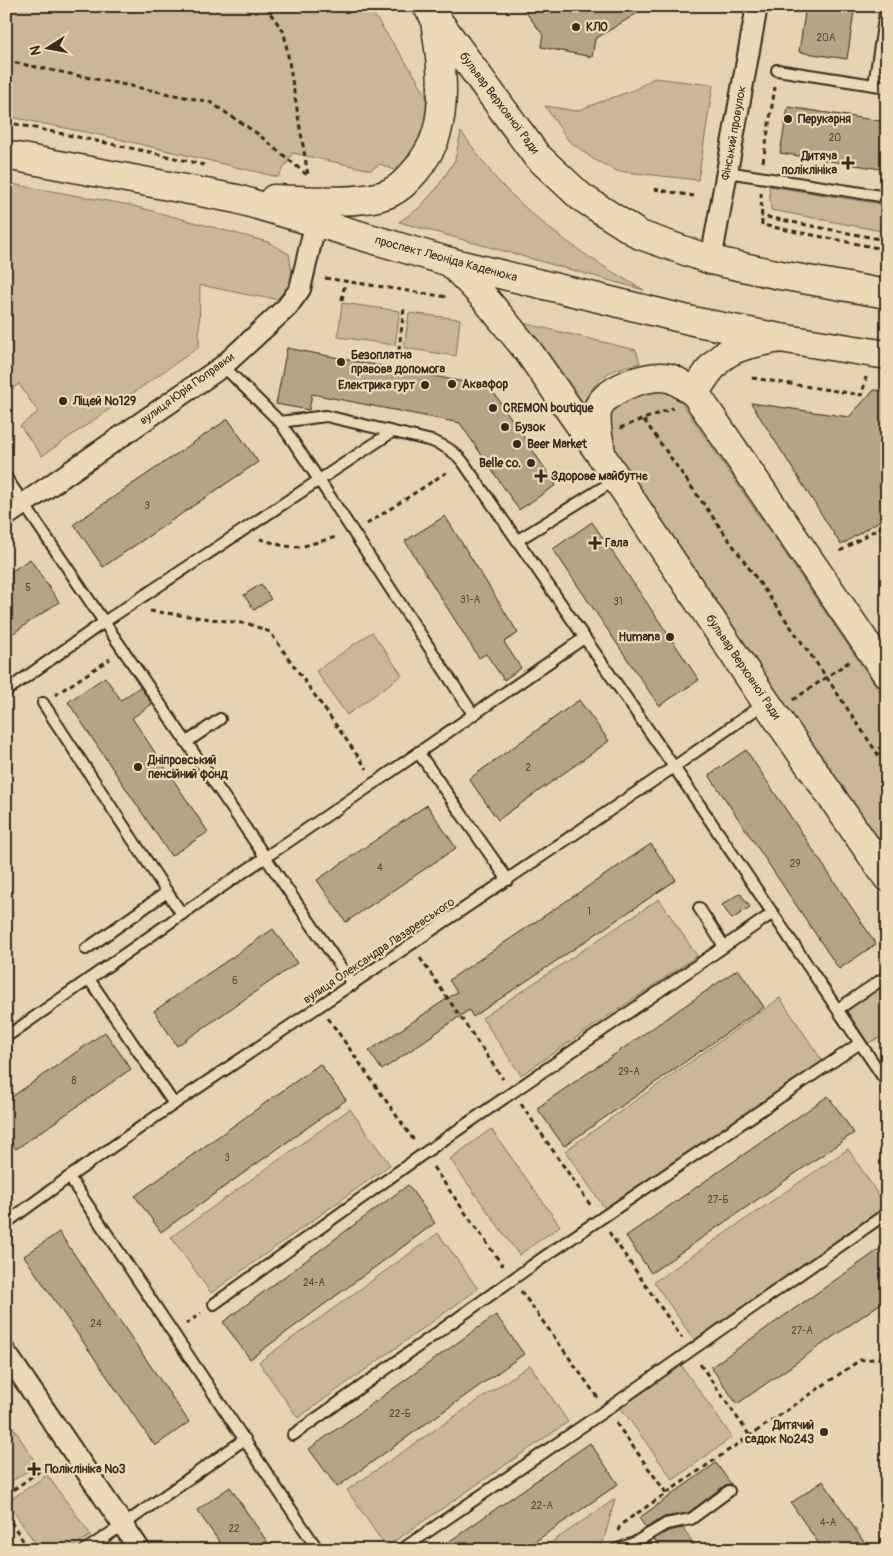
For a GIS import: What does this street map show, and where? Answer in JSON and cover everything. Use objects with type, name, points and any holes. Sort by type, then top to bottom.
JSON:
[{"type":"main road","points":[[237,199],[349,200],[382,196],[405,184],[423,161],[434,142],[440,115],[442,81],[440,49],[431,11]]},
{"type":"main road","name":"бульвар Верховної Ради","points":[[431,11],[536,155],[582,197],[640,235],[711,260]]},
{"type":"main road","name":"проспект Леоніда Каденюка","points":[[6,155],[237,199],[450,262],[697,322],[780,338],[887,355]]},
{"type":"main road","points":[[711,260],[780,275],[887,294]]},
{"type":"main road","name":"бульвар Верховної Ради","points":[[450,262],[482,296],[528,351],[601,455],[887,877]]},
{"type":"main road","points":[[695,393],[705,375],[722,356],[744,345],[780,338]]},
{"type":"main road","name":"бульвар Верховної Ради","points":[[601,455],[596,420],[599,406],[610,394],[626,384],[646,378],[671,378],[695,393],[887,674]]},
{"type":"street","name":"Фінський провулок","points":[[711,260],[757,6]]},
{"type":"street","name":"вулиця Юрія Поправки","points":[[6,516],[223,366],[287,308],[300,288],[316,221]]},
{"type":"street","points":[[6,1353],[140,1550]]},
{"type":"lane","points":[[874,85],[886,6]]},
{"type":"lane","points":[[777,70],[887,87]]},
{"type":"lane","points":[[727,172],[887,197]]},
{"type":"lane","points":[[223,366],[280,422],[473,714]]},
{"type":"lane","points":[[280,422],[326,416],[432,441],[455,452],[674,767],[887,1083]]},
{"type":"lane","points":[[6,691],[104,622],[392,432]]},
{"type":"lane","points":[[7,479],[353,985]]},
{"type":"lane","points":[[518,540],[617,479]]},
{"type":"lane","points":[[6,1037],[584,638]]},
{"type":"lane","points":[[43,703],[182,914]]},
{"type":"lane","name":"вулиця Олександра Лазаревського","points":[[6,1223],[69,1177],[319,1005],[353,985],[674,767],[770,707]]},
{"type":"lane","points":[[187,742],[220,718]]},
{"type":"lane","points":[[418,752],[508,880]]},
{"type":"lane","points":[[86,949],[167,892]]},
{"type":"lane","points":[[699,908],[724,946]]},
{"type":"lane","points":[[214,1304],[423,1154],[773,913]]},
{"type":"lane","points":[[838,1009],[887,976]]},
{"type":"lane","points":[[89,979],[174,1104]]},
{"type":"lane","points":[[293,1435],[513,1279],[860,1043]]},
{"type":"lane","points":[[69,1177],[318,1550]]},
{"type":"lane","points":[[401,1550],[887,1214]]},
{"type":"lane","points":[[85,1550],[245,1440]]},
{"type":"lane","points":[[615,1550],[634,1543],[666,1524],[691,1519],[729,1491]]},
{"type":"path","points":[[265,6],[284,32],[308,176]]},
{"type":"path","points":[[6,61],[210,102],[258,134],[308,176]]},
{"type":"path","points":[[762,216],[884,240],[883,249],[762,225],[760,178],[777,70]]},
{"type":"path","points":[[6,122],[154,152],[210,166]]},
{"type":"path","points":[[300,179],[308,176]]},
{"type":"path","points":[[654,189],[694,196]]},
{"type":"path","points":[[342,300],[345,282],[448,297]]},
{"type":"path","points":[[399,350],[404,308]]},
{"type":"path","points":[[752,378],[862,395],[866,376]]},
{"type":"path","points":[[644,420],[827,678],[887,768]]},
{"type":"path","points":[[840,552],[887,523]]},
{"type":"path","points":[[125,608],[249,624],[270,632],[376,782]]},
{"type":"path","points":[[770,707],[827,678],[869,648]]},
{"type":"path","points":[[43,703],[123,650]]},
{"type":"path","points":[[411,945],[507,1084]]},
{"type":"path","points":[[319,1005],[423,1154],[667,1494]]},
{"type":"path","points":[[518,1101],[592,1207]]},
{"type":"path","points":[[609,1232],[688,1346]]},
{"type":"path","points":[[173,1333],[214,1304]]},
{"type":"path","points":[[617,1534],[620,1525],[860,1360],[887,1358]]},
{"type":"path","points":[[699,1363],[750,1436]]},
{"type":"path","points":[[6,1495],[48,1465]]},
{"type":"path","points":[[6,1514],[29,1550]]},
{"type":"shaded area","points":[[6,6],[368,6],[426,95],[427,123],[423,137],[401,173],[380,164],[371,170],[293,153],[278,177],[114,138],[6,116]]},
{"type":"shaded area","points":[[654,78],[713,85],[698,180],[617,171],[593,159],[568,140],[545,106],[576,111],[636,89]]},
{"type":"shaded area","points":[[461,132],[497,180],[534,216],[588,256],[644,290],[399,222],[419,208],[437,188],[455,160]]},
{"type":"shaded area","points":[[6,183],[130,205],[268,242],[289,254],[293,282],[277,299],[200,285],[199,347],[42,456],[20,426],[38,412],[19,384],[6,393]]},
{"type":"shaded area","points":[[769,186],[887,205],[887,232],[771,210]]},
{"type":"shaded area","points":[[342,303],[400,311],[395,345],[338,337]]},
{"type":"shaded area","points":[[409,313],[460,319],[456,356],[404,348]]},
{"type":"shaded area","points":[[519,322],[636,350],[640,363],[616,370],[603,377],[593,388],[579,410]]},
{"type":"shaded area","points":[[656,388],[670,393],[681,402],[887,702],[887,858],[610,456],[607,413],[615,401]]},
{"type":"shaded area","points":[[372,632],[402,675],[347,715],[316,671]]},
{"type":"shaded area","points":[[659,899],[697,956],[521,1075],[482,1018]]},
{"type":"shaded area","points":[[887,983],[887,1035],[868,1043],[847,1011]]},
{"type":"shaded area","points":[[780,998],[823,1062],[606,1210],[565,1151]]},
{"type":"shaded area","points":[[350,1109],[390,1165],[211,1293],[171,1237]]},
{"type":"shaded area","points":[[491,1129],[560,1226],[519,1255],[450,1159]]},
{"type":"shaded area","points":[[848,1149],[887,1208],[694,1340],[654,1282]]},
{"type":"shaded area","points":[[438,1233],[478,1289],[298,1418],[259,1362]]},
{"type":"shaded area","points":[[530,1365],[568,1422],[386,1547],[347,1490]]},
{"type":"shaded area","points":[[681,1365],[732,1437],[673,1480],[621,1408]]},
{"type":"shaded area","points":[[6,1416],[37,1465],[6,1485]]},
{"type":"shaded area","points":[[47,1475],[91,1535],[69,1550],[40,1550],[7,1502]]},
{"type":"shaded area","points":[[615,1499],[603,1543],[592,1550],[540,1550]]},
{"type":"building","name":"КЛО","points":[[521,6],[649,6],[595,39],[592,57],[541,47],[543,35]]},
{"type":"building","points":[[806,6],[855,6],[847,59],[799,52]]},
{"type":"building","points":[[788,107],[887,122],[887,170],[780,153]]},
{"type":"building","points":[[287,348],[490,387],[556,485],[519,510],[460,423],[312,394],[309,410],[276,404]]},
{"type":"building","points":[[874,390],[887,391],[887,516],[841,545],[751,403],[849,417]]},
{"type":"building","points":[[228,419],[258,462],[103,567],[74,524]]},
{"type":"building","points":[[445,516],[518,633],[504,642],[521,668],[504,680],[486,654],[479,658],[405,541]]},
{"type":"building","points":[[592,522],[699,680],[659,706],[553,549]]},
{"type":"building","points":[[30,559],[59,602],[6,638],[6,575]]},
{"type":"building","points":[[261,584],[271,599],[254,610],[244,595]]},
{"type":"building","name":"Дніпровський пенсійний фонд","points":[[105,677],[121,700],[140,687],[152,704],[132,718],[208,832],[171,856],[68,702]]},
{"type":"building","points":[[579,700],[609,741],[498,820],[469,779]]},
{"type":"building","points":[[746,750],[876,944],[839,969],[709,775]]},
{"type":"building","points":[[427,805],[456,848],[346,922],[317,880]]},
{"type":"building","points":[[651,844],[676,880],[473,1017],[469,1010],[382,1070],[369,1051],[457,992],[449,980]]},
{"type":"building","points":[[740,893],[750,907],[732,919],[722,905]]},
{"type":"building","points":[[273,929],[297,963],[177,1046],[154,1011]]},
{"type":"building","points":[[738,969],[764,1007],[564,1146],[537,1108]]},
{"type":"building","points":[[105,1032],[131,1069],[16,1149],[6,1135],[6,1101]]},
{"type":"building","points":[[320,1064],[346,1100],[161,1232],[135,1196]]},
{"type":"building","points":[[828,1096],[854,1133],[651,1273],[626,1236]]},
{"type":"building","points":[[408,1185],[435,1223],[250,1359],[223,1322]]},
{"type":"building","points":[[59,1232],[189,1422],[155,1446],[24,1256]]},
{"type":"building","points":[[887,1244],[887,1299],[737,1404],[711,1367]]},
{"type":"building","points":[[496,1315],[524,1354],[337,1487],[309,1449]]},
{"type":"building","points":[[590,1443],[618,1484],[523,1550],[437,1550]]},
{"type":"building","points":[[716,1463],[731,1484],[725,1485],[688,1513],[664,1517],[646,1528],[639,1518]]},
{"type":"building","points":[[823,1481],[869,1550],[823,1550],[791,1503]]},
{"type":"building","points":[[230,1487],[273,1550],[225,1550],[197,1510]]},
{"type":"building","points":[[683,1528],[698,1550],[662,1550],[654,1539],[668,1531]]},
{"type":"place","name":"КЛО","points":[[576,27]]},
{"type":"place","name":"Перукарня","points":[[788,119]]},
{"type":"place","name":"Дитяча поліклініка","points":[[848,163]]},
{"type":"place","name":"Безоплатна правова допомога","points":[[341,362]]},
{"type":"place","name":"Аквафор","points":[[452,384]]},
{"type":"place","name":"Електрика гурт","points":[[425,385]]},
{"type":"place","name":"Ліцей №129","points":[[63,401]]},
{"type":"place","name":"CREMON boutique","points":[[493,408]]},
{"type":"place","name":"Бузок","points":[[505,427]]},
{"type":"place","name":"Beer Market","points":[[517,444]]},
{"type":"place","name":"Belle co.","points":[[531,463]]},
{"type":"place","name":"Здорове майбутнє","points":[[541,476]]},
{"type":"place","name":"Гала","points":[[595,543]]},
{"type":"place","name":"Humana","points":[[670,637]]},
{"type":"place","name":"Дніпровський пенсійний фонд","points":[[138,767]]},
{"type":"place","name":"Дитячий садок №243","points":[[824,1432]]},
{"type":"place","name":"Поліклініка №3","points":[[34,1469]]}]
